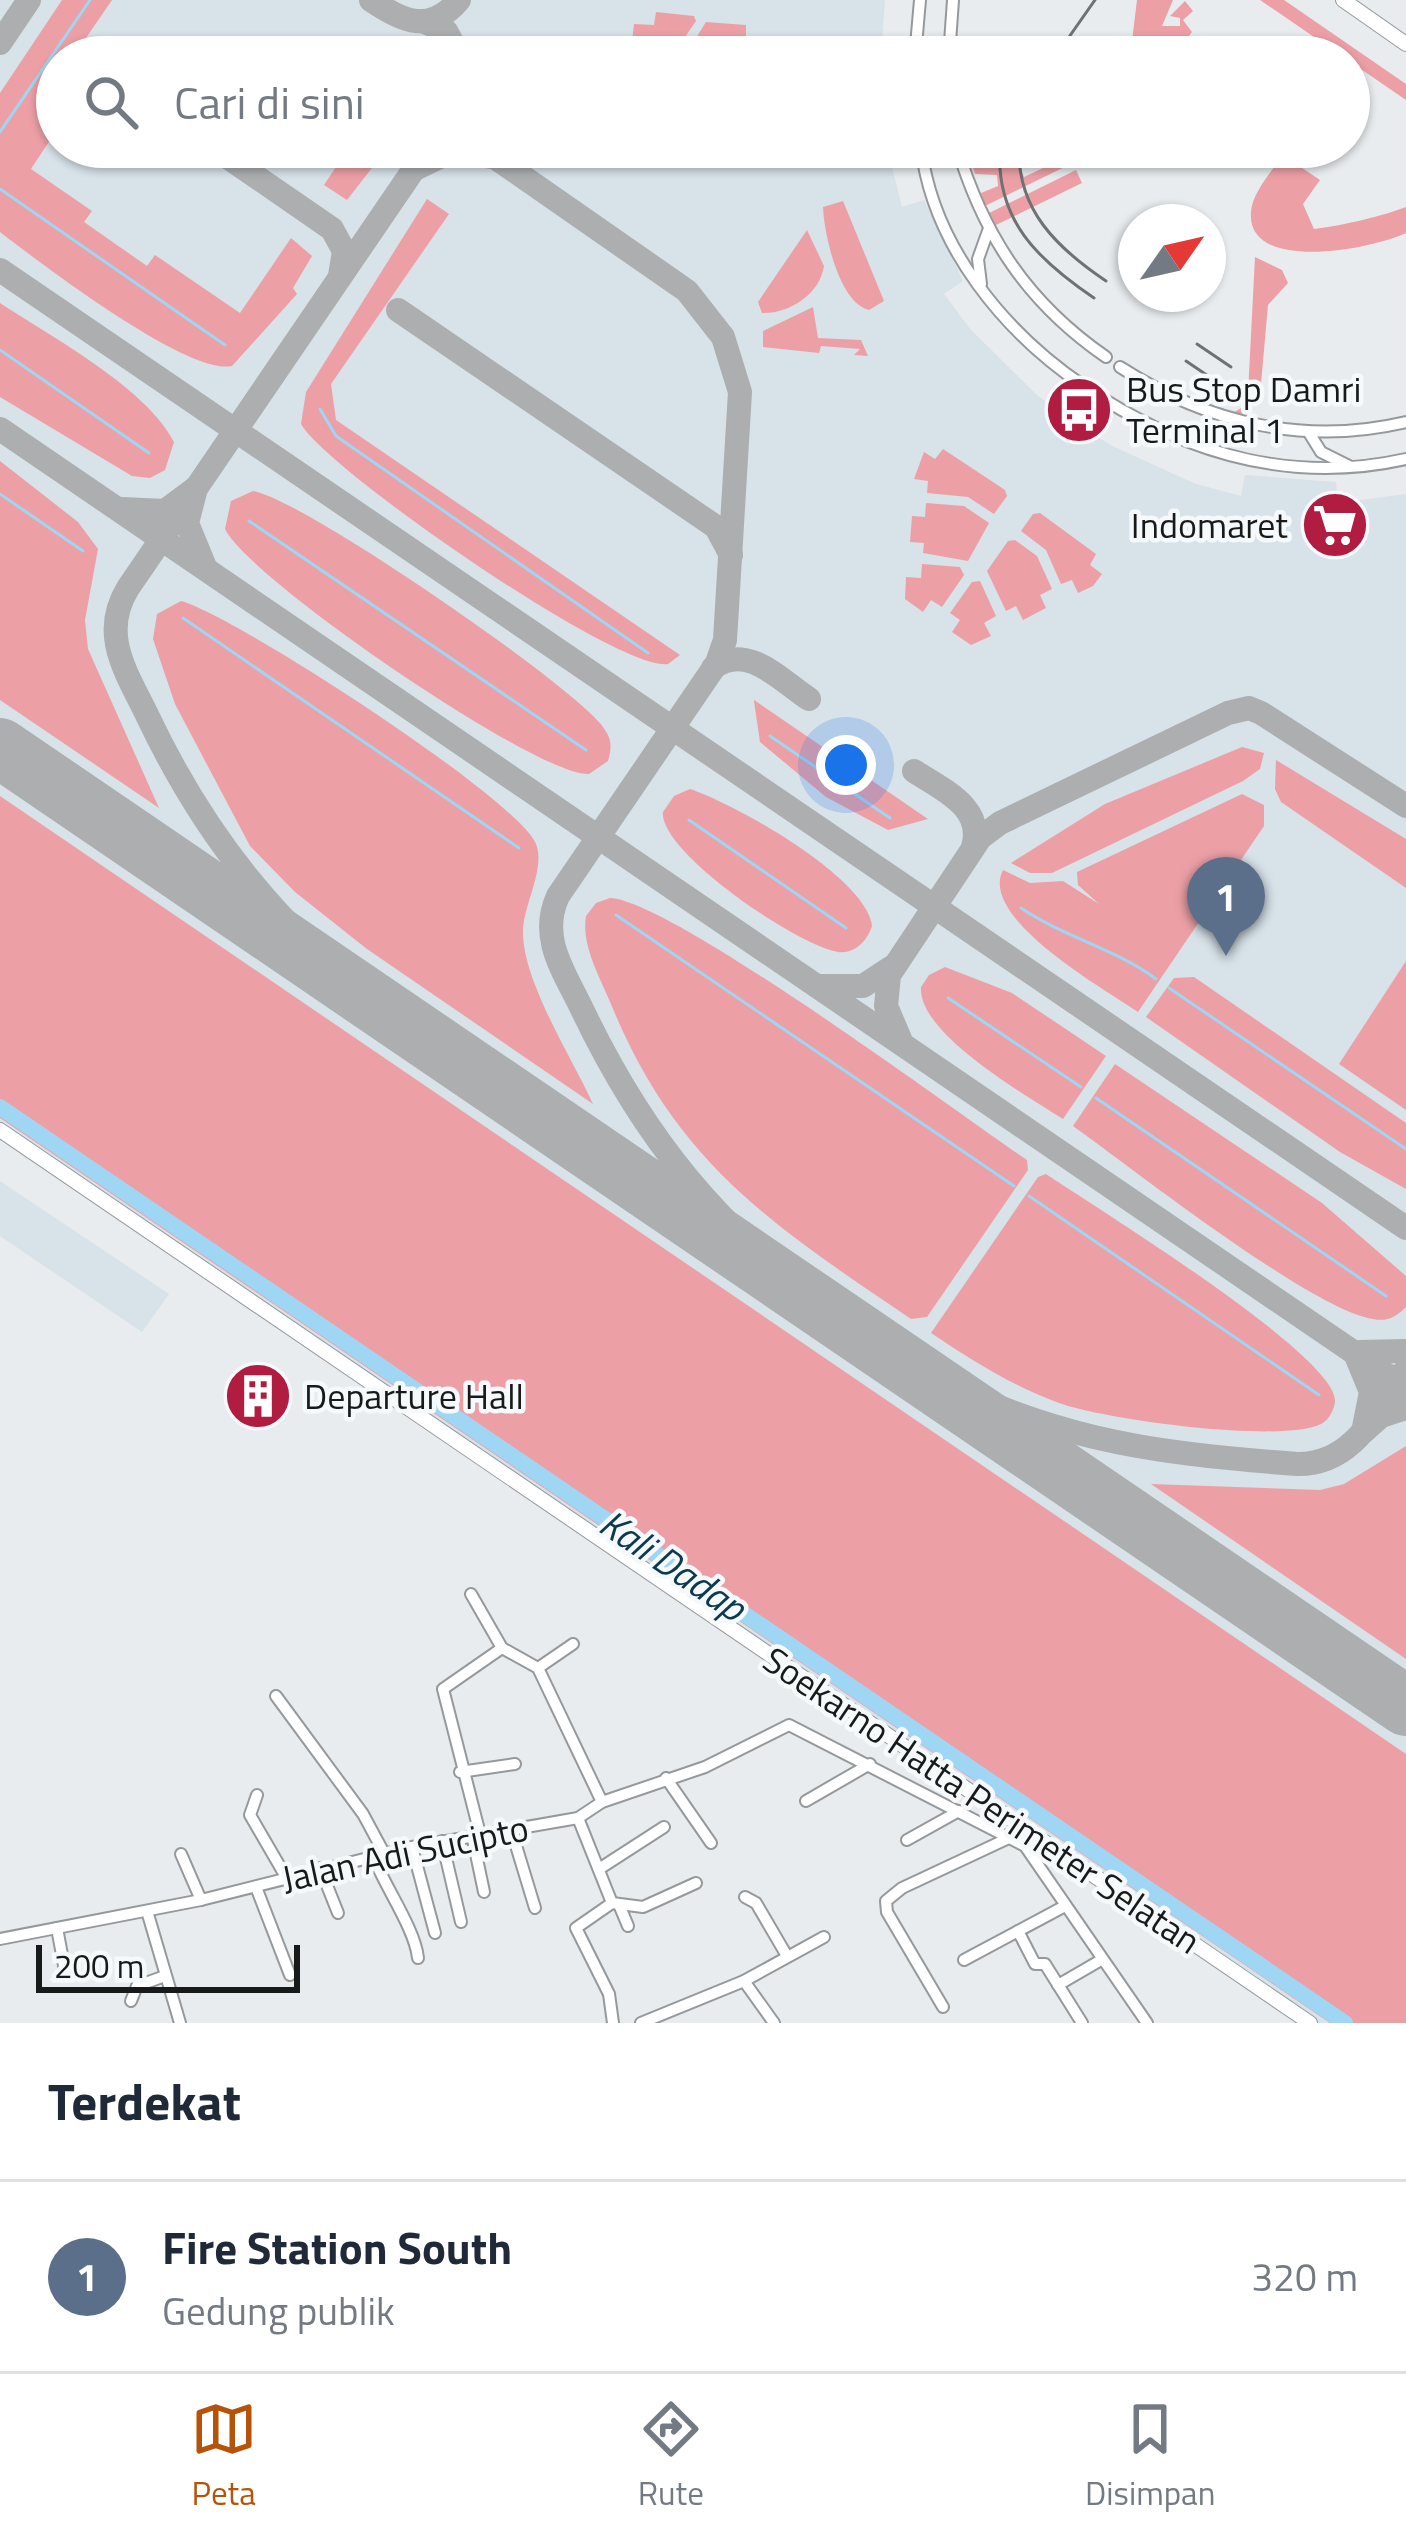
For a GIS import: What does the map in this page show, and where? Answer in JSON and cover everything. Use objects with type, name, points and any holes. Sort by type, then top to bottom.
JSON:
[{"type":"main road","points":[[1343,0],[1406,44]]},
{"type":"main road","name":"Soekarno Hatta Perimeter Selatan","points":[[0,1130],[1310,2023]]},
{"type":"street","points":[[917,36],[920,0]]},
{"type":"street","points":[[950,36],[953,0]]},
{"type":"street","points":[[927,168],[941,217],[988,298],[1036,350],[1085,388]]},
{"type":"street","points":[[965,168],[988,231],[1037,300],[1106,358]]},
{"type":"street","points":[[988,231],[977,268],[988,298]]},
{"type":"street","points":[[1120,367],[1173,398],[1221,418],[1308,431],[1377,429],[1406,422]]},
{"type":"street","points":[[1100,397],[1151,428],[1226,457],[1274,466],[1353,468],[1406,459]]},
{"type":"street","points":[[1308,431],[1322,452],[1353,468]]},
{"type":"street","points":[[471,1594],[502,1648],[538,1668],[602,1802]]},
{"type":"street","points":[[538,1668],[573,1643]]},
{"type":"street","points":[[484,1892],[460,1772],[455,1720],[443,1687],[502,1648]]},
{"type":"street","points":[[275,1696],[363,1814],[391,1902],[416,1940],[418,1958]]},
{"type":"street","name":"Jalan Adi Sucipto","points":[[0,1939],[201,1900],[412,1847],[578,1818],[602,1802],[705,1767],[781,1726],[794,1727],[869,1764]]},
{"type":"street","points":[[460,1772],[515,1764]]},
{"type":"street","points":[[806,1802],[869,1764],[1011,1837],[1029,1850],[1147,2023]]},
{"type":"street","points":[[666,1778],[711,1843]]},
{"type":"street","points":[[257,1796],[250,1815],[286,1877]]},
{"type":"street","points":[[907,1840],[959,1811]]},
{"type":"street","points":[[578,1818],[628,1926]]},
{"type":"street","points":[[599,1869],[664,1826]]},
{"type":"street","points":[[511,1829],[535,1908]]},
{"type":"street","points":[[944,2007],[887,1912],[886,1901],[902,1888],[1011,1837]]},
{"type":"street","points":[[442,1841],[461,1922]]},
{"type":"street","points":[[412,1847],[435,1933]]},
{"type":"street","points":[[181,1854],[201,1900]]},
{"type":"street","points":[[320,1868],[338,1913]]},
{"type":"street","points":[[613,2023],[604,1982],[575,1926],[616,1905],[653,1904],[697,1882]]},
{"type":"street","points":[[256,1886],[290,1975]]},
{"type":"street","points":[[746,1897],[756,1903],[787,1956]]},
{"type":"street","points":[[964,1960],[1065,1906]]},
{"type":"street","points":[[147,1911],[180,2023]]},
{"type":"street","points":[[57,1928],[65,1971]]},
{"type":"street","points":[[1018,1931],[1035,1964],[1045,1964],[1082,2023]]},
{"type":"street","points":[[640,2023],[744,1981],[824,1937]]},
{"type":"street","points":[[1058,1985],[1101,1960]]},
{"type":"street","points":[[131,2001],[137,1986],[165,1976]]},
{"type":"street","points":[[744,1981],[773,2023]]},
{"type":"shaded area","points":[[0,0],[885,0],[882,36],[36,36],[36,168],[892,168],[902,207],[924,200],[963,281],[944,294],[971,330],[1038,396],[1110,445],[1196,484],[1241,496],[1245,475],[1336,482],[1338,503],[1406,494],[1406,2023],[1317,2023],[0,1125]]},
{"type":"shaded area","points":[[62,0],[112,0],[87,36],[38,36]]},
{"type":"shaded area","points":[[1137,0],[1173,0],[1162,26],[1180,26],[1180,18],[1170,16],[1185,1],[1193,11],[1183,20],[1192,32],[1189,36],[1133,36]]},
{"type":"shaded area","points":[[1260,0],[1284,0],[1336,36],[1313,36]]},
{"type":"shaded area","points":[[656,12],[694,16],[696,21],[686,36],[633,36],[634,24],[654,25]]},
{"type":"shaded area","points":[[706,22],[746,25],[746,36],[697,36]]},
{"type":"shaded area","points":[[36,39],[36,161],[31,169],[92,211],[84,222],[147,266],[155,255],[240,313],[291,238],[312,256],[293,288],[297,294],[232,366],[183,354],[79,290],[0,232],[0,93]]},
{"type":"shaded area","points":[[1370,59],[1406,84],[1406,100],[1370,75]]},
{"type":"shaded area","points":[[335,168],[372,168],[347,200],[324,185]]},
{"type":"shaded area","points":[[973,168],[1020,168],[1024,177],[1043,168],[1063,168],[985,206],[981,193],[998,186],[997,175],[975,174]]},
{"type":"shaded area","points":[[1274,168],[1302,168],[1320,180],[1303,204],[1314,229],[1406,207],[1406,233],[1342,250],[1290,250],[1269,244],[1255,232],[1251,212]]},
{"type":"shaded area","points":[[1076,170],[1082,183],[994,226],[987,214]]},
{"type":"shaded area","points":[[427,199],[449,214],[331,384],[336,420],[680,655],[668,664],[640,658],[594,637],[477,565],[363,483],[301,424],[306,392]]},
{"type":"shaded area","points":[[843,201],[884,301],[869,310],[849,295],[826,234],[823,207]]},
{"type":"shaded area","points":[[807,230],[824,266],[821,276],[810,293],[792,306],[762,313],[758,302]]},
{"type":"shaded area","points":[[1255,257],[1282,270],[1288,283],[1268,305],[1260,395],[1244,420],[1228,416],[1241,408],[1248,393]]},
{"type":"shaded area","points":[[0,303],[96,365],[142,402],[174,442],[165,470],[150,478],[132,476],[0,397]]},
{"type":"shaded area","points":[[813,307],[818,338],[861,340],[868,356],[854,355],[860,349],[821,346],[819,353],[763,347],[763,331]]},
{"type":"shaded area","points":[[943,449],[1005,490],[1007,496],[994,514],[968,497],[927,493],[928,481],[914,479],[924,452],[935,459]]},
{"type":"shaded area","points":[[0,461],[78,522],[98,549],[85,620],[88,649],[159,808],[0,700]]},
{"type":"shaded area","points":[[253,491],[281,501],[377,558],[542,673],[603,727],[610,743],[608,761],[589,774],[514,744],[337,629],[245,554],[225,529],[231,501]]},
{"type":"shaded area","points":[[926,503],[964,506],[989,523],[968,561],[923,553],[924,543],[910,542],[912,516],[925,517]]},
{"type":"shaded area","points":[[1040,513],[1096,554],[1090,565],[1102,574],[1093,586],[1078,593],[1072,580],[1061,584],[1046,550],[1021,531],[1033,514]]},
{"type":"shaded area","points":[[1015,540],[1037,556],[1052,589],[1040,595],[1046,608],[1023,620],[1016,606],[1006,611],[987,571],[1008,541]]},
{"type":"shaded area","points":[[922,564],[960,567],[964,575],[942,607],[931,600],[923,612],[905,599],[906,577],[921,578]]},
{"type":"shaded area","points":[[980,581],[996,616],[984,623],[991,636],[971,645],[952,632],[960,620],[950,613],[972,582]]},
{"type":"shaded area","points":[[181,601],[256,639],[372,711],[518,821],[538,854],[524,923],[525,953],[540,997],[593,1104],[367,949],[295,892],[250,846],[175,704],[153,639],[157,614]]},
{"type":"shaded area","points":[[754,700],[928,819],[888,830],[826,797],[760,742]]},
{"type":"shaded area","points":[[1242,747],[1264,753],[1260,769],[1243,781],[1052,873],[1030,873],[1011,863],[1105,804]]},
{"type":"shaded area","points":[[1276,760],[1406,839],[1406,888],[1281,802],[1275,789]]},
{"type":"shaded area","points":[[690,789],[766,826],[824,865],[864,907],[872,926],[864,941],[844,952],[819,946],[764,916],[706,872],[683,850],[663,812],[674,796]]},
{"type":"shaded area","points":[[1242,794],[1264,805],[1264,826],[1138,1012],[1048,950],[1009,909],[1000,889],[1003,870],[1030,883],[1063,881],[1099,904],[1078,885],[1077,872]]},
{"type":"shaded area","points":[[0,796],[1406,1754],[1406,2023],[1330,2023],[0,1118]]},
{"type":"shaded area","points":[[610,898],[643,908],[751,970],[1027,1160],[1028,1170],[927,1317],[911,1319],[773,1221],[698,1149],[666,1108],[637,1060],[589,949],[586,916],[596,903]]},
{"type":"shaded area","points":[[1406,961],[1406,1110],[1339,1064]]},
{"type":"shaded area","points":[[945,967],[1012,993],[1106,1056],[1063,1119],[977,1062],[937,1024],[921,987],[929,975]]},
{"type":"shaded area","points":[[1194,977],[1406,1123],[1406,1189],[1340,1152],[1146,1017],[1174,978]]},
{"type":"shaded area","points":[[1115,1064],[1322,1203],[1406,1276],[1406,1307],[1391,1318],[1373,1319],[1309,1291],[1222,1235],[1073,1126]]},
{"type":"shaded area","points":[[1046,1174],[1209,1282],[1298,1352],[1326,1381],[1335,1402],[1326,1420],[1300,1429],[1232,1430],[1081,1409],[1009,1381],[931,1333],[1038,1177]]},
{"type":"shaded area","points":[[0,1181],[169,1294],[142,1332],[0,1236]]},
{"type":"shaded area","points":[[1406,1446],[1406,1659],[1151,1484],[1320,1490],[1344,1484]]},
{"type":"waterway","points":[[65,36],[90,0]]},
{"type":"waterway","points":[[0,132],[36,79]]},
{"type":"waterway","points":[[0,189],[225,345]]},
{"type":"waterway","points":[[0,350],[149,453]]},
{"type":"waterway","points":[[320,409],[336,436],[648,653]]},
{"type":"waterway","points":[[0,494],[83,551]]},
{"type":"waterway","points":[[249,521],[586,750]]},
{"type":"waterway","points":[[183,618],[519,848]]},
{"type":"waterway","points":[[770,736],[890,818]]},
{"type":"waterway","points":[[689,820],[846,928]]},
{"type":"waterway","points":[[1021,908],[1156,979]]},
{"type":"waterway","points":[[616,915],[1014,1186]]},
{"type":"waterway","points":[[1169,988],[1406,1149]]},
{"type":"waterway","points":[[948,998],[1081,1087]]},
{"type":"waterway","points":[[1096,1098],[1386,1296]]},
{"type":"waterway","name":"Kali Dadap","points":[[0,1107],[1345,2023]]},
{"type":"waterway","points":[[1029,1196],[1319,1395]]},
{"type":"taxiway","points":[[0,43],[29,0]]},
{"type":"taxiway","points":[[371,0],[416,21],[438,17],[459,0]]},
{"type":"taxiway","points":[[422,21],[449,36]]},
{"type":"taxiway","points":[[243,168],[332,229],[344,251],[340,276]]},
{"type":"taxiway","points":[[383,1009],[310,946],[220,841],[170,761],[132,685],[119,654],[116,622],[128,588],[415,168]]},
{"type":"taxiway","points":[[510,168],[687,291],[723,337],[740,392],[725,640],[717,663],[558,896],[552,939],[605,1055],[658,1140],[719,1214],[834,1317]]},
{"type":"taxiway","points":[[0,270],[1406,1228]]},
{"type":"taxiway","points":[[398,310],[716,527],[731,555]]},
{"type":"taxiway","points":[[0,429],[1406,1388]]},
{"type":"taxiway","points":[[121,509],[165,511],[196,488],[187,523],[205,567]]},
{"type":"taxiway","points":[[713,668],[726,661],[751,661],[809,699]]},
{"type":"taxiway","points":[[900,1039],[886,1006],[889,975],[980,838],[1000,823],[1228,713],[1249,708],[1261,713],[1406,806]]},
{"type":"taxiway","points":[[914,771],[967,810],[975,833],[973,847]]},
{"type":"taxiway","points":[[820,986],[863,986],[892,967]]},
{"type":"taxiway","points":[[1360,1352],[1406,1351]]},
{"type":"taxiway","points":[[1357,1358],[1371,1392],[1363,1432],[1381,1416],[1406,1408]]},
{"type":"taxiway","points":[[903,1363],[1003,1409],[1094,1437],[1188,1454],[1297,1464],[1317,1462],[1349,1446],[1404,1372]]},
{"type":"runway","points":[[0,748],[1406,1706]]},
{"type":"tram line","points":[[1070,36],[1095,0]]},
{"type":"tram line","points":[[1000,168],[1005,196],[1024,236],[1055,269],[1094,298]]},
{"type":"tram line","points":[[1020,168],[1043,225],[1071,255],[1106,281]]},
{"type":"tram line","points":[[1197,344],[1231,367]]},
{"type":"tram line","points":[[1186,361],[1220,384]]},
{"type":"place","name":"Bus Stop Damri Terminal 1","points":[[1079,410]]},
{"type":"place","name":"Indomaret","points":[[1335,525]]},
{"type":"place","name":"Fire Station South","points":[[1226,956]]},
{"type":"place","name":"Departure Hall","points":[[258,1396]]}]
